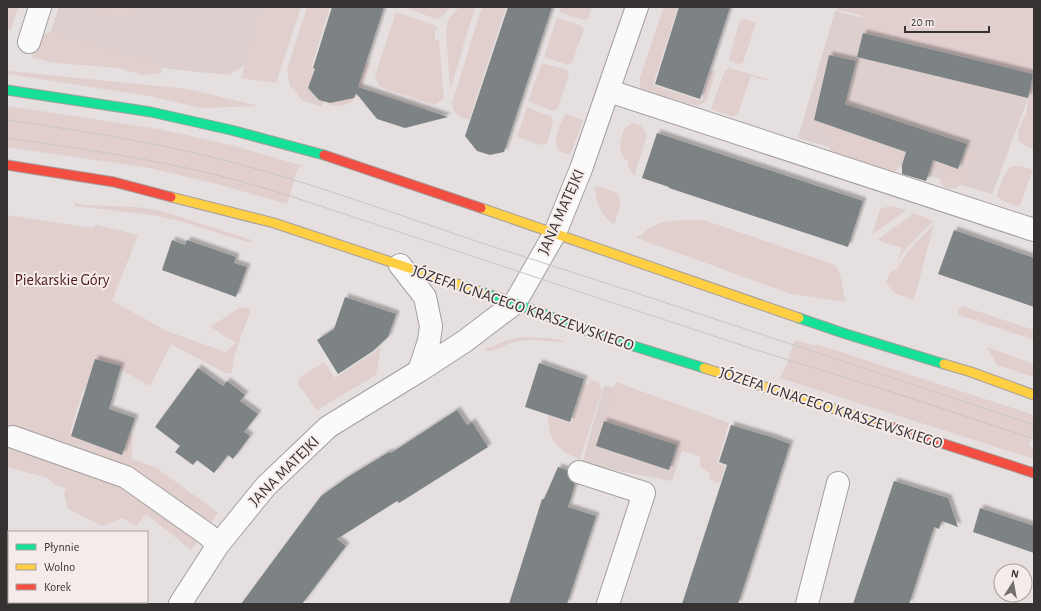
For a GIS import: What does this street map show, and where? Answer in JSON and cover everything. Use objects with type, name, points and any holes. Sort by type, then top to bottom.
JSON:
[{"type":"main road","points":[[7,90],[151,112],[231,130],[323,155],[555,233],[839,332],[971,372],[1034,395]]},
{"type":"main road","name":"JÓZEFA IGNACEGO KRASZEWSKIEGO","points":[[7,165],[122,184],[274,223],[515,303],[595,334],[1034,473]]},
{"type":"street","points":[[29,42],[40,7]]},
{"type":"street","name":"JANA MATEJKI","points":[[180,604],[218,545],[266,486],[328,427],[465,341],[515,303],[555,233],[581,169],[637,7]]},
{"type":"street","points":[[609,91],[1034,230]]},
{"type":"street","points":[[400,265],[425,297],[431,326],[429,341],[419,371]]},
{"type":"street","points":[[13,437],[126,477],[208,535],[218,545]]},
{"type":"street","points":[[579,472],[644,493],[608,604]]},
{"type":"street","points":[[807,604],[838,483]]},
{"type":"shaded area","points":[[59,7],[262,7],[245,65],[229,75],[42,56]]},
{"type":"shaded area","points":[[835,11],[1034,60],[1028,98],[992,194],[798,138]]},
{"type":"shaded area","points":[[315,69],[324,101],[322,107],[302,100],[305,90],[309,88]]},
{"type":"shaded area","points":[[604,385],[694,414],[672,481],[582,464]]},
{"type":"green space","points":[[7,7],[18,7],[11,30],[7,29]]},
{"type":"green space","points":[[81,7],[128,7],[134,9],[131,16],[125,19]]},
{"type":"green space","points":[[262,7],[301,7],[276,83],[241,78]]},
{"type":"green space","points":[[307,7],[330,7],[311,68],[315,70],[309,88],[305,90],[301,100],[290,86],[287,70]]},
{"type":"green space","points":[[404,7],[451,7],[442,17],[436,19]]},
{"type":"green space","points":[[459,7],[475,7],[450,87],[446,32],[449,18]]},
{"type":"green space","points":[[482,7],[506,7],[469,120],[462,118],[455,112],[452,103]]},
{"type":"green space","points":[[561,7],[592,7],[588,18],[584,20],[559,12]]},
{"type":"green space","points":[[664,7],[678,7],[653,85],[701,101],[711,70],[716,71],[707,100],[698,106],[643,91],[640,87],[640,77]]},
{"type":"green space","points":[[838,7],[1034,7],[1034,150],[1018,140],[1018,132],[1026,115],[1033,74],[860,29],[863,16],[837,10]]},
{"type":"green space","points":[[396,12],[434,25],[438,30],[435,30],[435,40],[439,40],[444,98],[435,105],[380,87],[375,76]]},
{"type":"green space","points":[[557,18],[582,26],[584,29],[572,63],[568,65],[544,57]]},
{"type":"green space","points":[[744,19],[756,23],[743,63],[739,64],[731,62],[729,59],[740,20]]},
{"type":"green space","points":[[50,32],[159,63],[162,73],[143,75],[118,68],[57,63],[32,58],[36,42],[42,36]]},
{"type":"green space","points":[[361,59],[371,62],[359,95],[348,104],[340,106],[329,105]]},
{"type":"green space","points":[[542,63],[567,70],[569,75],[557,109],[552,111],[528,101]]},
{"type":"green space","points":[[729,68],[767,79],[768,81],[751,76],[738,113],[733,117],[711,109],[725,70]]},
{"type":"green space","points":[[7,71],[187,89],[259,106],[201,108],[149,96],[7,74]]},
{"type":"green space","points":[[370,90],[426,108],[426,110],[372,93],[367,107],[365,107]]},
{"type":"green space","points":[[7,106],[159,129],[235,146],[303,166],[298,169],[287,204],[217,184],[149,168],[7,147]]},
{"type":"green space","points":[[527,107],[552,117],[553,122],[547,143],[541,145],[517,137]]},
{"type":"green space","points":[[565,114],[583,120],[570,155],[560,151],[556,143],[556,138]]},
{"type":"green space","points":[[809,120],[902,153],[894,176],[830,155],[830,134],[811,125]]},
{"type":"green space","points":[[632,123],[641,126],[647,135],[634,176],[627,166],[629,165],[621,152],[620,144],[624,129]]},
{"type":"green space","points":[[969,145],[973,154],[966,178],[955,189],[945,187],[942,185],[940,180],[943,167],[960,172]]},
{"type":"green space","points":[[1012,166],[1020,166],[1033,170],[1019,207],[997,197],[1000,184],[1006,172]]},
{"type":"green space","points":[[595,186],[612,191],[620,198],[614,225],[605,217],[600,208],[596,198]]},
{"type":"green space","points":[[75,203],[83,205],[136,207],[161,211],[252,240],[250,243],[176,220],[151,215],[75,206]]},
{"type":"green space","points":[[890,206],[906,210],[872,235],[880,209]]},
{"type":"green space","points":[[914,213],[933,221],[905,250],[897,262],[902,248],[877,240]]},
{"type":"green space","name":"Piekarskie Góry","points":[[7,215],[92,228],[97,225],[138,235],[112,301],[169,332],[226,352],[236,343],[211,327],[240,307],[251,309],[234,356],[232,373],[225,373],[171,344],[150,386],[122,370],[83,390],[70,432],[71,436],[130,430],[132,437],[132,459],[157,468],[218,513],[191,550],[146,514],[136,526],[122,518],[102,526],[68,509],[64,494],[66,488],[56,485],[48,478],[7,467]]},
{"type":"green space","points":[[704,220],[835,265],[841,277],[846,302],[791,294],[637,238],[648,229],[660,223]]},
{"type":"green space","points":[[934,224],[914,300],[895,293],[886,283],[890,273],[898,267],[908,251]]},
{"type":"green space","points":[[962,306],[1034,330],[1034,340],[959,315],[958,308],[961,308]]},
{"type":"green space","points":[[523,337],[550,338],[564,341],[526,340],[511,343],[491,351],[485,349],[511,339]]},
{"type":"green space","points":[[795,340],[815,346],[816,344],[1034,415],[1034,431],[1029,446],[1034,448],[1034,459],[780,378]]},
{"type":"green space","points":[[381,346],[376,375],[317,410],[298,384],[300,377],[324,362],[335,378],[376,351]]},
{"type":"green space","points":[[987,347],[1034,364],[1034,377],[997,365]]},
{"type":"green space","points":[[590,380],[598,382],[602,390],[580,459],[566,453],[556,444],[552,438],[548,424],[548,416],[571,423],[584,383],[589,385]]},
{"type":"green space","points":[[616,382],[729,423],[717,463],[725,466],[720,483],[709,479],[710,474],[700,466],[700,456],[676,449],[677,445],[604,421]]},
{"type":"building","points":[[332,7],[384,7],[358,87],[448,117],[405,128],[377,119],[356,93],[354,98],[330,103],[319,100],[308,88],[315,69],[313,68]]},
{"type":"building","points":[[508,7],[552,7],[504,152],[490,155],[477,151],[465,136]]},
{"type":"building","points":[[679,7],[730,7],[700,99],[655,84]]},
{"type":"building","points":[[863,33],[1033,74],[1028,98],[857,57]]},
{"type":"building","points":[[829,55],[856,61],[845,104],[967,144],[958,169],[933,160],[926,181],[902,174],[902,165],[906,152],[814,120]]},
{"type":"building","points":[[657,133],[863,201],[848,247],[642,178]]},
{"type":"building","points":[[954,230],[1034,258],[1034,307],[938,274]]},
{"type":"building","points":[[172,240],[185,245],[187,240],[236,257],[234,263],[247,267],[236,297],[162,270]]},
{"type":"building","points":[[345,297],[396,314],[388,337],[373,351],[338,374],[317,340],[334,329]]},
{"type":"building","points":[[95,359],[121,366],[109,409],[135,418],[122,455],[71,436]]},
{"type":"building","points":[[539,363],[584,379],[570,422],[525,407]]},
{"type":"building","points":[[198,368],[223,386],[227,381],[245,395],[240,401],[258,414],[244,432],[250,436],[242,447],[233,459],[228,455],[214,473],[197,460],[193,465],[175,452],[180,446],[155,427]]},
{"type":"building","points":[[457,410],[467,425],[472,422],[488,447],[399,503],[397,501],[337,539],[346,546],[302,604],[241,604],[321,496],[348,477],[389,452],[391,453]]},
{"type":"building","points":[[604,421],[677,445],[669,470],[596,446]]},
{"type":"building","points":[[731,425],[790,444],[738,604],[682,604],[727,465],[719,462]]},
{"type":"building","points":[[558,467],[567,470],[567,475],[575,484],[568,507],[596,516],[567,604],[509,604],[542,499],[544,499]]},
{"type":"building","points":[[894,481],[948,498],[958,527],[942,521],[939,529],[934,527],[909,604],[853,604]]},
{"type":"building","points":[[980,508],[1034,526],[1034,553],[973,532]]},
{"type":"tram line","points":[[7,120],[93,133],[150,144],[207,156],[267,172],[332,192],[1034,425]]},
{"type":"tram line","points":[[7,138],[165,163],[217,175],[267,189],[753,349],[895,393],[1034,439]]},
{"type":"traffic: fast","points":[[7,90],[151,112],[231,130],[324,155]]},
{"type":"traffic: fast","points":[[481,292],[515,303],[595,334],[704,368]]},
{"type":"traffic: fast","points":[[799,318],[944,364]]},
{"type":"traffic: slow","points":[[171,197],[274,223],[481,292]]},
{"type":"traffic: slow","points":[[481,208],[799,318]]},
{"type":"traffic: slow","points":[[944,364],[971,372],[1034,395]]},
{"type":"traffic: slow","points":[[704,368],[879,423]]},
{"type":"traffic: jam","points":[[324,155],[481,208]]},
{"type":"traffic: jam","points":[[7,165],[114,182],[171,197]]},
{"type":"traffic: jam","points":[[879,423],[1034,473]]}]
